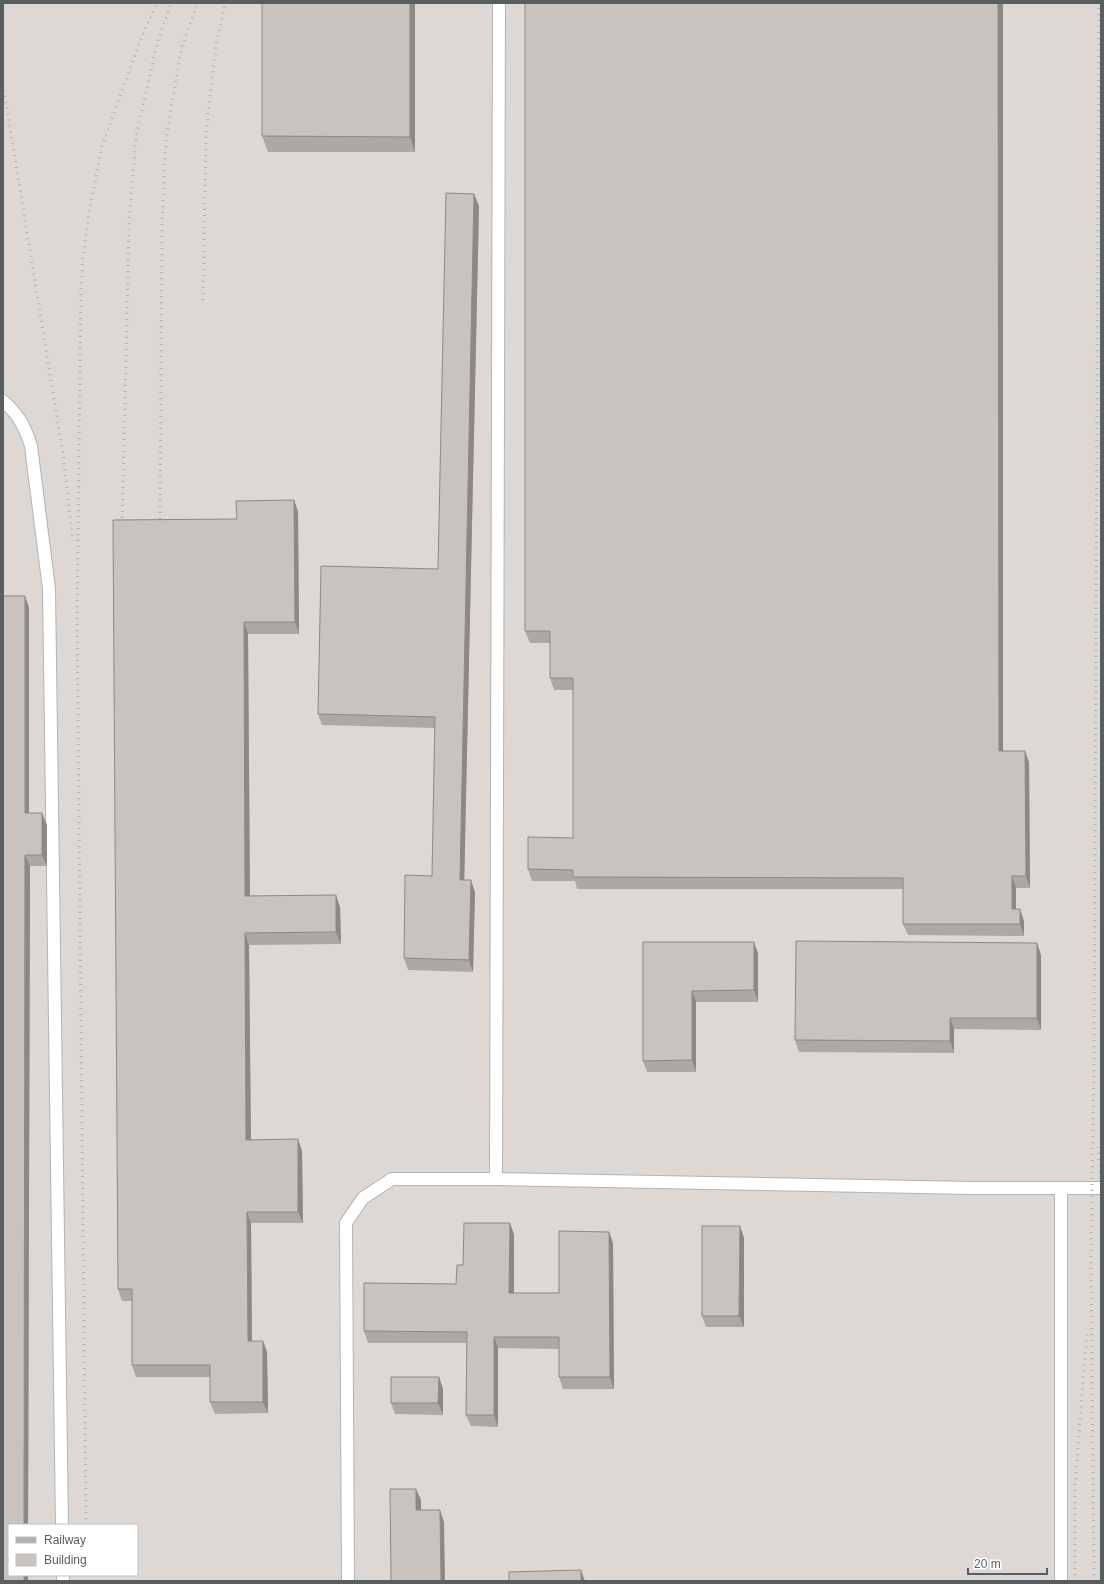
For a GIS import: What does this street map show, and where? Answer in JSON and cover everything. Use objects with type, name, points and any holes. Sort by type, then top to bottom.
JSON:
[{"type":"lane","points":[[496,1179],[500,3]]},
{"type":"lane","points":[[3,401],[13,409],[25,427],[31,446],[49,589],[62,1524]]},
{"type":"lane","points":[[348,1581],[346,1223],[363,1198],[392,1179],[496,1179],[1101,1188]]},
{"type":"lane","points":[[1060,1188],[1061,1581]]},
{"type":"shaded area","points":[[3,3],[1101,3],[1101,1581],[3,1581]]},
{"type":"building","points":[[262,3],[410,3],[410,137],[262,136]]},
{"type":"building","points":[[525,3],[998,3],[999,751],[1025,751],[1026,876],[1012,876],[1012,909],[1020,909],[1020,924],[903,924],[903,878],[573,877],[573,870],[528,869],[528,837],[573,838],[573,678],[550,678],[550,631],[525,631]]},
{"type":"building","points":[[446,193],[474,194],[460,880],[471,880],[469,960],[404,958],[405,875],[432,876],[435,717],[318,714],[321,566],[438,569]]},
{"type":"building","points":[[294,500],[295,622],[244,622],[245,896],[336,895],[336,932],[245,933],[246,1140],[298,1139],[298,1212],[247,1212],[248,1341],[263,1341],[263,1402],[210,1402],[210,1365],[132,1365],[132,1289],[118,1289],[113,520],[237,519],[236,501]]},
{"type":"building","points":[[3,596],[25,596],[25,813],[42,813],[42,855],[25,855],[24,1524],[8,1524],[8,1576],[24,1576],[24,1581],[3,1581]]},
{"type":"building","points":[[796,941],[1037,943],[1037,1018],[950,1018],[950,1041],[795,1040]]},
{"type":"building","points":[[643,942],[754,942],[754,990],[692,991],[692,1060],[643,1061]]},
{"type":"building","points":[[464,1223],[510,1223],[509,1293],[559,1293],[559,1231],[609,1232],[610,1377],[559,1377],[559,1337],[494,1337],[494,1415],[466,1415],[467,1332],[364,1331],[364,1283],[456,1284],[457,1265],[463,1265]]},
{"type":"building","points":[[702,1226],[740,1226],[739,1316],[702,1316]]},
{"type":"building","points":[[391,1377],[439,1377],[438,1403],[391,1403]]},
{"type":"building","points":[[390,1489],[416,1489],[416,1510],[440,1510],[441,1581],[391,1581]]},
{"type":"building","points":[[581,1570],[581,1581],[509,1581],[509,1572]]},
{"type":"railway","points":[[86,1524],[77,615],[81,289],[83,255],[88,219],[102,146],[142,36],[157,3]]},
{"type":"railway","points":[[122,530],[129,226],[136,136],[157,44],[171,3]]},
{"type":"railway","points":[[160,531],[162,223],[166,138],[182,46],[198,3]]},
{"type":"railway","points":[[203,300],[206,132],[216,45],[225,3]]},
{"type":"railway","points":[[1094,1581],[1091,1260],[1094,1058],[1099,3]]},
{"type":"railway","points":[[3,84],[63,454],[73,541]]},
{"type":"railway","points":[[1098,1147],[1101,1183]]},
{"type":"railway","points":[[1075,1581],[1075,1485],[1087,1333]]}]
